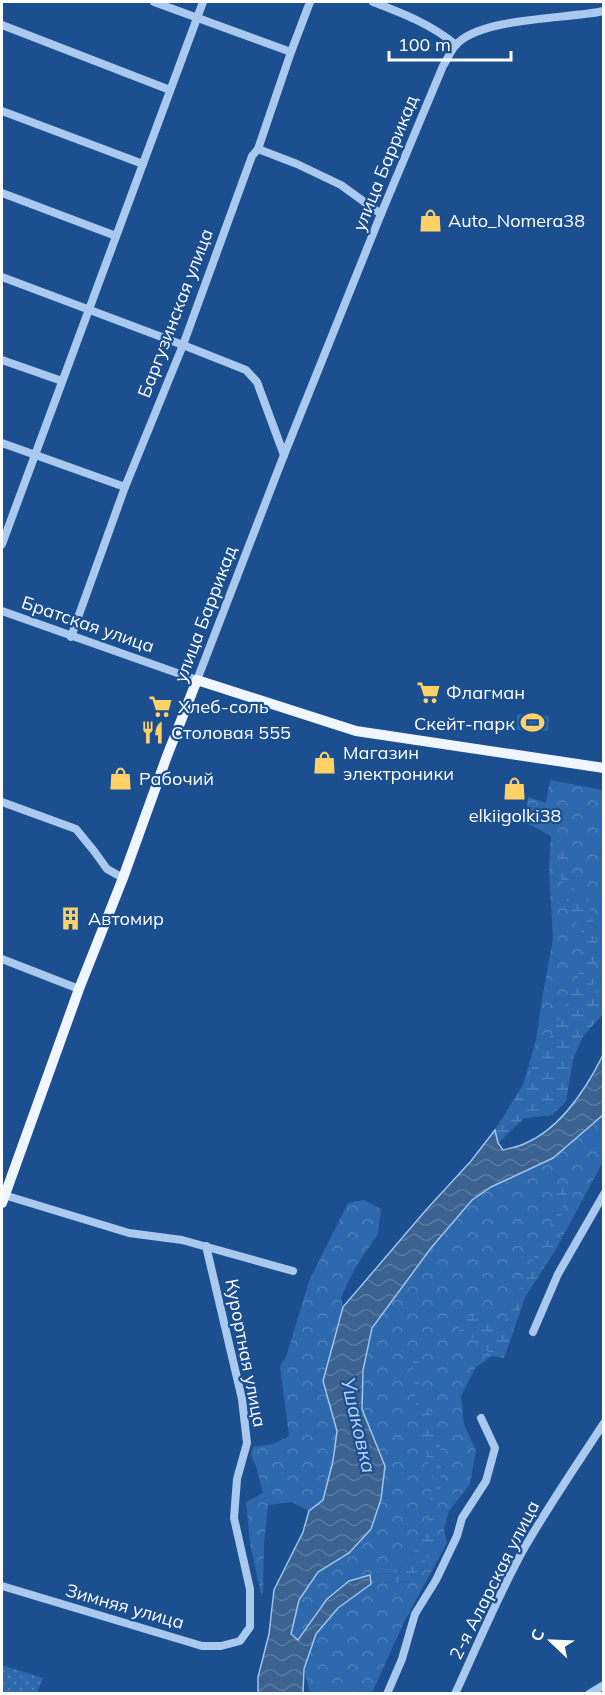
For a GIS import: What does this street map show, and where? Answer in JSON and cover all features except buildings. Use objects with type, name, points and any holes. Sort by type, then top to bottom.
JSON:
[{"type":"main road","points":[[197,680],[356,731],[603,768]]},
{"type":"main road","name":"улица Баррикад","points":[[3,1199],[79,989],[197,680]]},
{"type":"street","points":[[154,2],[291,52]]},
{"type":"street","points":[[2,544],[5,525],[34,455],[203,2]]},
{"type":"street","name":"Баргузинская улица","points":[[71,637],[125,487],[183,345],[252,156],[258,149],[310,2]]},
{"type":"street","points":[[373,2],[410,16],[444,35],[456,45],[473,33],[510,23],[603,11]]},
{"type":"street","points":[[2,25],[170,90]]},
{"type":"street","name":"улица Баррикад","points":[[197,680],[381,214],[443,66],[456,45]]},
{"type":"street","points":[[2,111],[143,164]]},
{"type":"street","points":[[258,149],[297,164],[340,185],[381,214]]},
{"type":"street","points":[[2,193],[116,236]]},
{"type":"street","points":[[2,277],[246,370],[257,382],[284,455]]},
{"type":"street","points":[[2,360],[62,381]]},
{"type":"street","points":[[2,443],[125,487]]},
{"type":"street","name":"Братская улица","points":[[2,611],[197,680]]},
{"type":"street","points":[[2,802],[76,829],[107,869],[123,878]]},
{"type":"street","points":[[2,959],[79,989]]},
{"type":"street","points":[[534,1332],[558,1274],[603,1194]]},
{"type":"street","name":"Курортная улица","points":[[3,1199],[129,1233],[183,1240],[293,1271]]},
{"type":"street","name":"Курортная улица","points":[[206,1246],[242,1399],[247,1443],[237,1479],[234,1518],[250,1589],[250,1627],[240,1641]]},
{"type":"street","points":[[387,1694],[402,1659],[415,1614],[436,1580],[458,1536],[462,1518],[486,1481],[495,1448],[481,1418]]},
{"type":"street","name":"2-я Аларская улица","points":[[455,1694],[522,1552],[603,1424]]},
{"type":"street","name":"Зимняя улица","points":[[2,1587],[202,1646],[221,1646],[240,1641]]},
{"type":"street","points":[[589,1694],[603,1685]]},
{"type":"green space","name":"Скейт-парк","points":[[517,714],[549,716],[548,731],[517,730]]},
{"type":"green space","points":[[550,780],[603,790],[604,1009],[603,1014],[583,1036],[573,1059],[566,1101],[552,1115],[524,1118],[498,1143],[495,1130],[523,1085],[536,1040],[553,938],[549,870],[551,836],[525,822],[528,797],[546,803]]},
{"type":"green space","points":[[565,839],[573,889],[588,896],[597,944],[593,988],[603,1002],[603,1014],[583,1036],[573,1059],[566,1101],[552,1115],[524,1118],[498,1143],[495,1130],[555,1028],[577,980],[586,940],[569,910],[558,864]]},
{"type":"green space","points":[[603,1115],[603,1162],[556,1249],[525,1297],[504,1358],[492,1356],[476,1367],[461,1396],[464,1425],[476,1450],[470,1484],[449,1511],[444,1529],[447,1543],[404,1622],[372,1693],[310,1693],[304,1670],[316,1634],[338,1608],[371,1584],[410,1581],[426,1529],[413,1554],[395,1573],[366,1576],[349,1581],[326,1600],[298,1641],[291,1634],[299,1600],[318,1572],[349,1553],[370,1430],[362,1409],[363,1370],[372,1328],[431,1248],[472,1200],[491,1187],[553,1158]]},
{"type":"green space","points":[[569,1184],[559,1222],[556,1249],[525,1297],[504,1358],[493,1356],[477,1341],[459,1331],[461,1318],[481,1313],[503,1325],[551,1224],[559,1186]]},
{"type":"green space","points":[[364,1200],[381,1209],[378,1234],[355,1268],[341,1297],[343,1307],[323,1381],[337,1431],[333,1461],[323,1500],[309,1511],[292,1502],[268,1505],[264,1543],[263,1593],[261,1594],[250,1543],[246,1502],[263,1493],[251,1455],[253,1447],[273,1444],[289,1436],[280,1366],[286,1357],[309,1281],[348,1203]]},
{"type":"green space","points":[[418,1355],[422,1395],[440,1436],[441,1483],[434,1549],[410,1581],[371,1584],[370,1575],[395,1573],[413,1554],[426,1529],[433,1480],[416,1403],[413,1362]]},
{"type":"green space","points":[[2,1665],[43,1678],[37,1693],[2,1693]]},
{"type":"water","name":"Ушаковка","points":[[603,1055],[603,1115],[553,1158],[491,1187],[472,1200],[431,1248],[372,1328],[363,1370],[362,1409],[385,1466],[381,1499],[371,1529],[349,1553],[318,1572],[299,1600],[291,1634],[298,1640],[327,1599],[349,1581],[370,1575],[371,1584],[338,1608],[316,1634],[304,1669],[303,1693],[258,1693],[258,1677],[269,1634],[274,1590],[303,1532],[309,1511],[323,1500],[333,1461],[337,1431],[323,1381],[343,1307],[471,1161],[495,1130],[498,1143],[503,1150],[520,1146],[539,1136],[572,1106]]},
{"type":"place","name":"Auto_Nomera38","points":[[430,220]]},
{"type":"place","name":"Флагман","points":[[428,692]]},
{"type":"place","name":"Хлеб-соль","points":[[160,706]]},
{"type":"place","name":"Скейт-парк","points":[[533,723]]},
{"type":"place","name":"Столовая 555","points":[[153,732]]},
{"type":"place","name":"Магазин электроники","points":[[325,762]]},
{"type":"place","name":"Рабочий","points":[[121,778]]},
{"type":"place","name":"elkiigolki38","points":[[515,789]]},
{"type":"place","name":"Автомир","points":[[70,918]]}]
